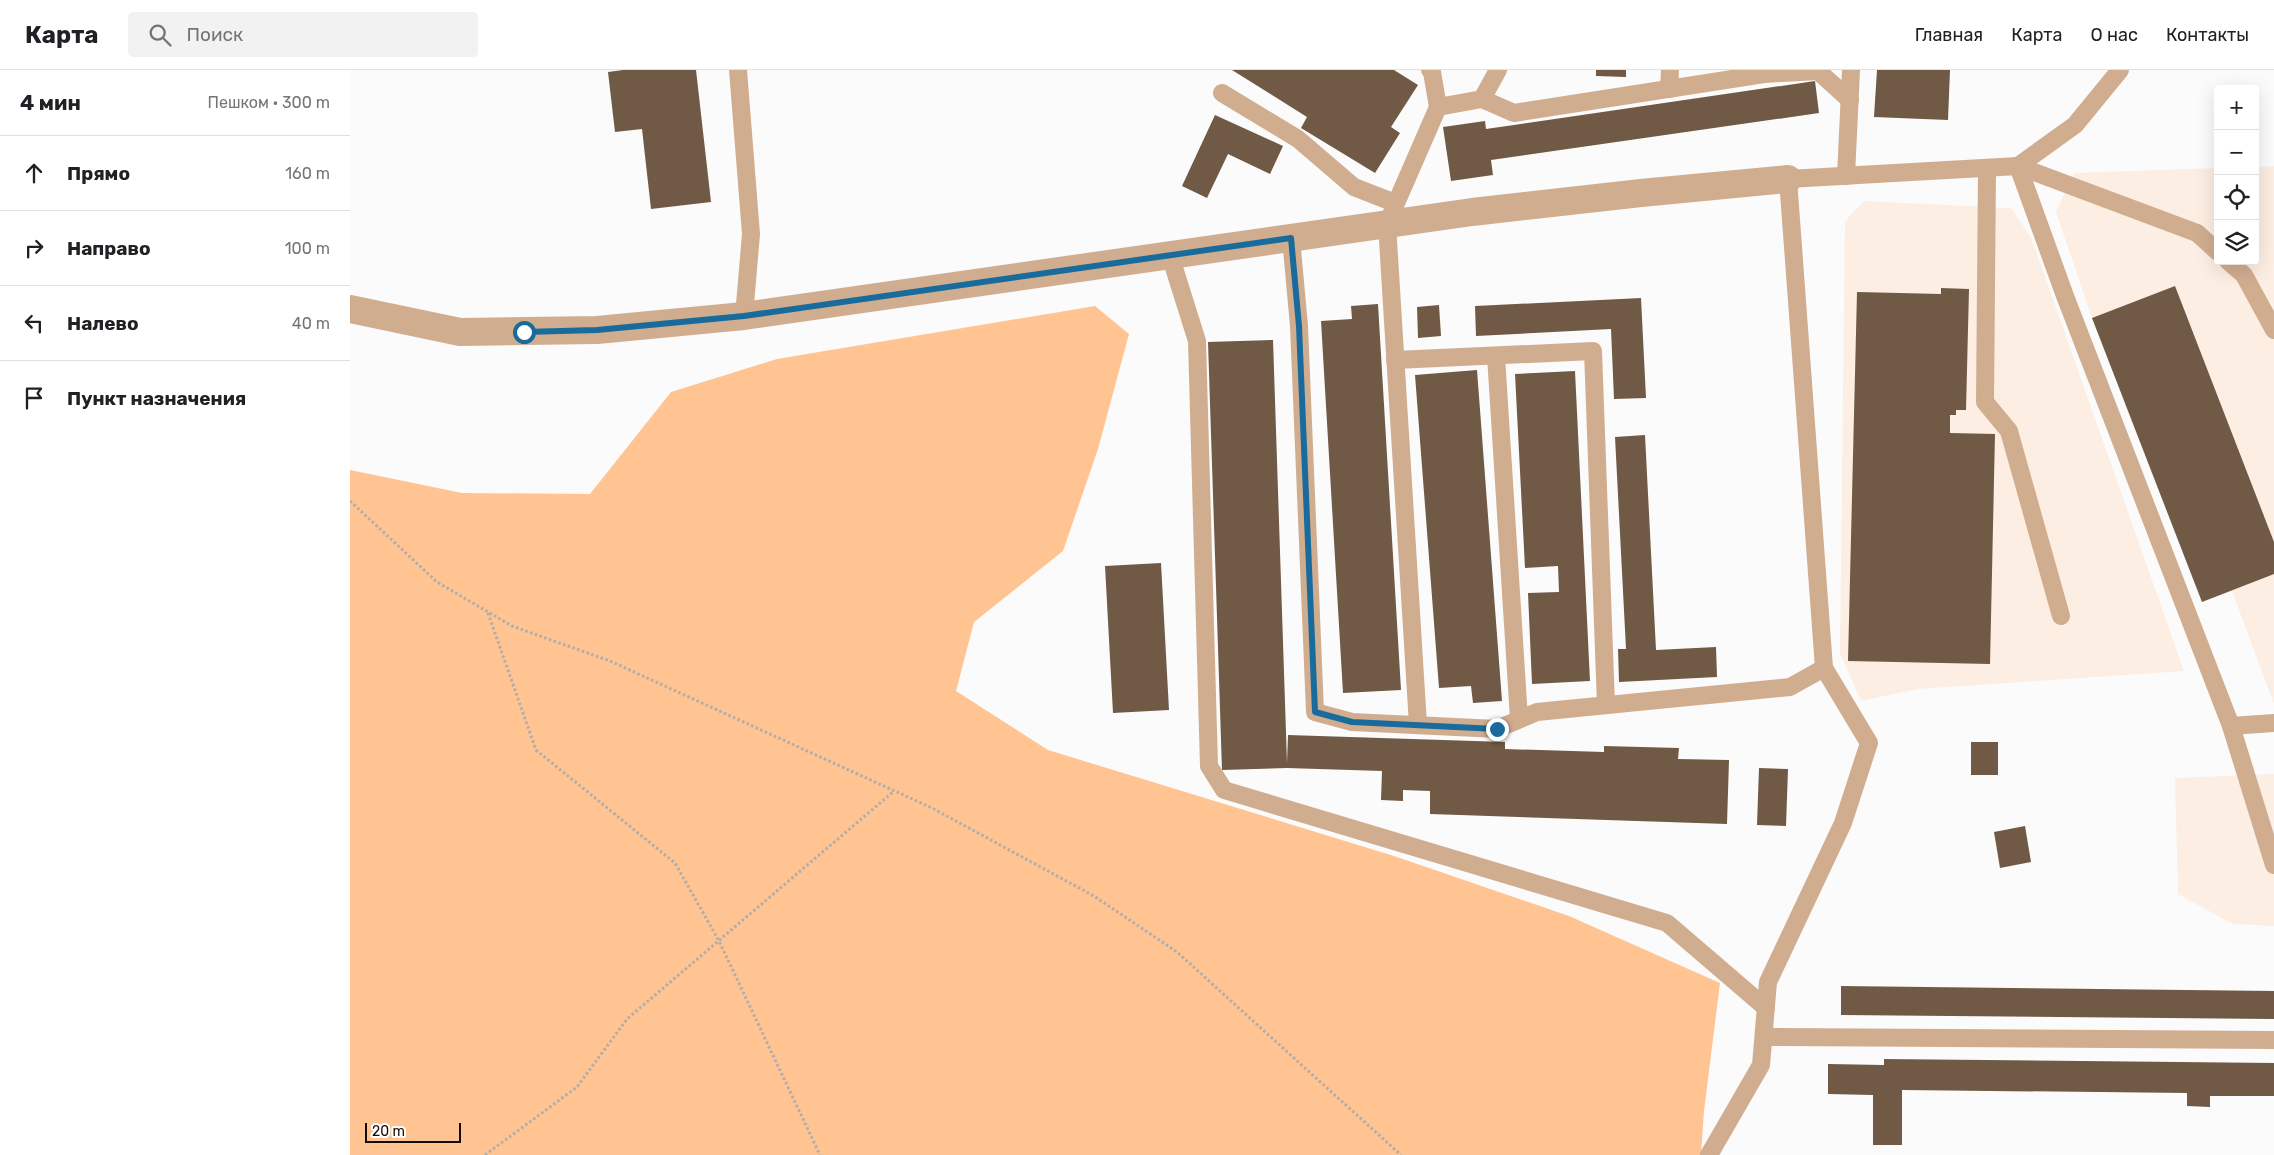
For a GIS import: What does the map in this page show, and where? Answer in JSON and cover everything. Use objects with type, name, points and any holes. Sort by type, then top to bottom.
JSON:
[{"type":"street","points":[[350,309],[460,332],[597,330],[744,316],[1291,238],[1391,214],[1472,212],[1788,179]]},
{"type":"lane","points":[[738,70],[751,234],[744,316]]},
{"type":"lane","points":[[1418,725],[1395,360],[1391,214],[1438,107],[1432,72],[1430,70]]},
{"type":"lane","points":[[1482,100],[1498,70]]},
{"type":"lane","points":[[1669,89],[1670,70]]},
{"type":"lane","points":[[1846,176],[1851,70]]},
{"type":"lane","points":[[2018,166],[2075,125],[2120,70]]},
{"type":"lane","points":[[1438,107],[1482,100],[1514,113],[1764,72],[1818,71],[1850,100]]},
{"type":"lane","points":[[1222,93],[1298,139],[1354,187],[1391,214]]},
{"type":"lane","points":[[2018,166],[2065,296],[2231,726],[2274,865]]},
{"type":"lane","points":[[1709,1155],[1761,1065],[1768,982],[1843,823],[1869,743],[1824,668],[1788,179],[2018,166],[2196,233],[2214,249]]},
{"type":"lane","points":[[1987,168],[1985,402],[2009,431],[2061,616]]},
{"type":"lane","points":[[1291,238],[1299,336],[1315,712],[1352,722],[1497,729],[1537,712],[1790,687],[1824,668]]},
{"type":"lane","points":[[1170,255],[1197,341],[1209,766],[1224,790],[1667,923],[1766,1008]]},
{"type":"lane","points":[[2233,265],[2244,275],[2274,330]]},
{"type":"lane","points":[[1395,360],[1593,351],[1606,705]]},
{"type":"lane","points":[[1496,356],[1519,719]]},
{"type":"lane","points":[[2231,726],[2274,723]]},
{"type":"lane","points":[[1764,1036],[2274,1040]]},
{"type":"path","points":[[350,501],[437,582],[512,626],[610,661],[894,790],[932,808],[1094,896],[1177,952],[1400,1155]]},
{"type":"path","points":[[488,612],[536,750],[676,864],[719,941],[820,1155]]},
{"type":"path","points":[[485,1155],[576,1087],[627,1019],[894,790]]},
{"type":"shaded area","points":[[2274,166],[2274,704],[2232,591],[2202,602],[2092,318],[2056,212],[2074,173],[2214,168],[2214,265],[2259,265],[2259,167]]},
{"type":"shaded area","points":[[1864,201],[2011,208],[2031,237],[2184,671],[1918,689],[1861,701],[1840,653],[1845,221]]},
{"type":"shaded area","points":[[1095,306],[1129,334],[1098,449],[1063,551],[974,622],[956,691],[1048,750],[1394,856],[1569,916],[1720,983],[1704,1111],[1701,1155],[350,1155],[350,470],[462,493],[590,494],[671,392],[777,359]]},
{"type":"shaded area","points":[[2274,774],[2274,926],[2233,924],[2178,894],[2175,778]]},
{"type":"building","points":[[623,70],[696,70],[711,202],[651,209],[642,129],[615,132],[608,72]]},
{"type":"building","points":[[1232,70],[1394,70],[1418,85],[1391,127],[1400,133],[1375,173],[1301,128],[1307,117]]},
{"type":"building","points":[[1596,70],[1626,70],[1626,77],[1596,76]]},
{"type":"building","points":[[1877,70],[1950,70],[1948,120],[1874,117]]},
{"type":"building","points":[[1815,81],[1819,113],[1491,160],[1493,175],[1451,181],[1443,127],[1485,121],[1486,129]]},
{"type":"building","points":[[1215,115],[1283,146],[1270,174],[1228,154],[1207,198],[1182,186]]},
{"type":"building","points":[[2175,286],[2274,542],[2274,574],[2202,602],[2092,318]]},
{"type":"building","points":[[1941,288],[1969,289],[1966,410],[1956,410],[1956,415],[1950,415],[1950,433],[1995,434],[1990,664],[1848,661],[1857,292],[1941,294]]},
{"type":"building","points":[[1641,298],[1646,398],[1614,399],[1611,329],[1476,336],[1475,306]]},
{"type":"building","points":[[1378,304],[1401,690],[1343,693],[1321,321],[1352,319],[1351,306]]},
{"type":"building","points":[[1439,305],[1441,336],[1418,338],[1417,307]]},
{"type":"building","points":[[1273,340],[1287,763],[1288,735],[1505,742],[1505,749],[1604,752],[1604,746],[1679,748],[1678,759],[1729,760],[1727,824],[1430,814],[1430,791],[1403,790],[1403,801],[1381,800],[1382,771],[1287,768],[1222,770],[1208,342]]},
{"type":"building","points":[[1477,370],[1502,701],[1473,703],[1471,686],[1439,688],[1415,375]]},
{"type":"building","points":[[1575,371],[1590,681],[1532,684],[1528,593],[1559,592],[1558,566],[1525,568],[1515,374]]},
{"type":"building","points":[[1645,435],[1656,650],[1716,647],[1717,677],[1619,682],[1618,649],[1626,649],[1615,437]]},
{"type":"building","points":[[1161,563],[1169,710],[1113,713],[1105,566]]},
{"type":"building","points":[[1971,742],[1998,742],[1998,775],[1971,775]]},
{"type":"building","points":[[1759,768],[1788,769],[1786,826],[1757,825]]},
{"type":"building","points":[[2025,826],[2031,862],[2000,868],[1994,832]]},
{"type":"building","points":[[1841,986],[2274,991],[2274,1019],[1841,1015]]},
{"type":"building","points":[[1884,1059],[2274,1063],[2274,1096],[2210,1096],[2210,1107],[2187,1106],[2187,1093],[1902,1090],[1902,1145],[1873,1145],[1873,1095],[1828,1094],[1828,1064],[1884,1065]]},
{"type":"route","points":[[524,332],[597,330],[744,316],[1291,238],[1299,326],[1315,712],[1352,722],[1497,729]]}]
